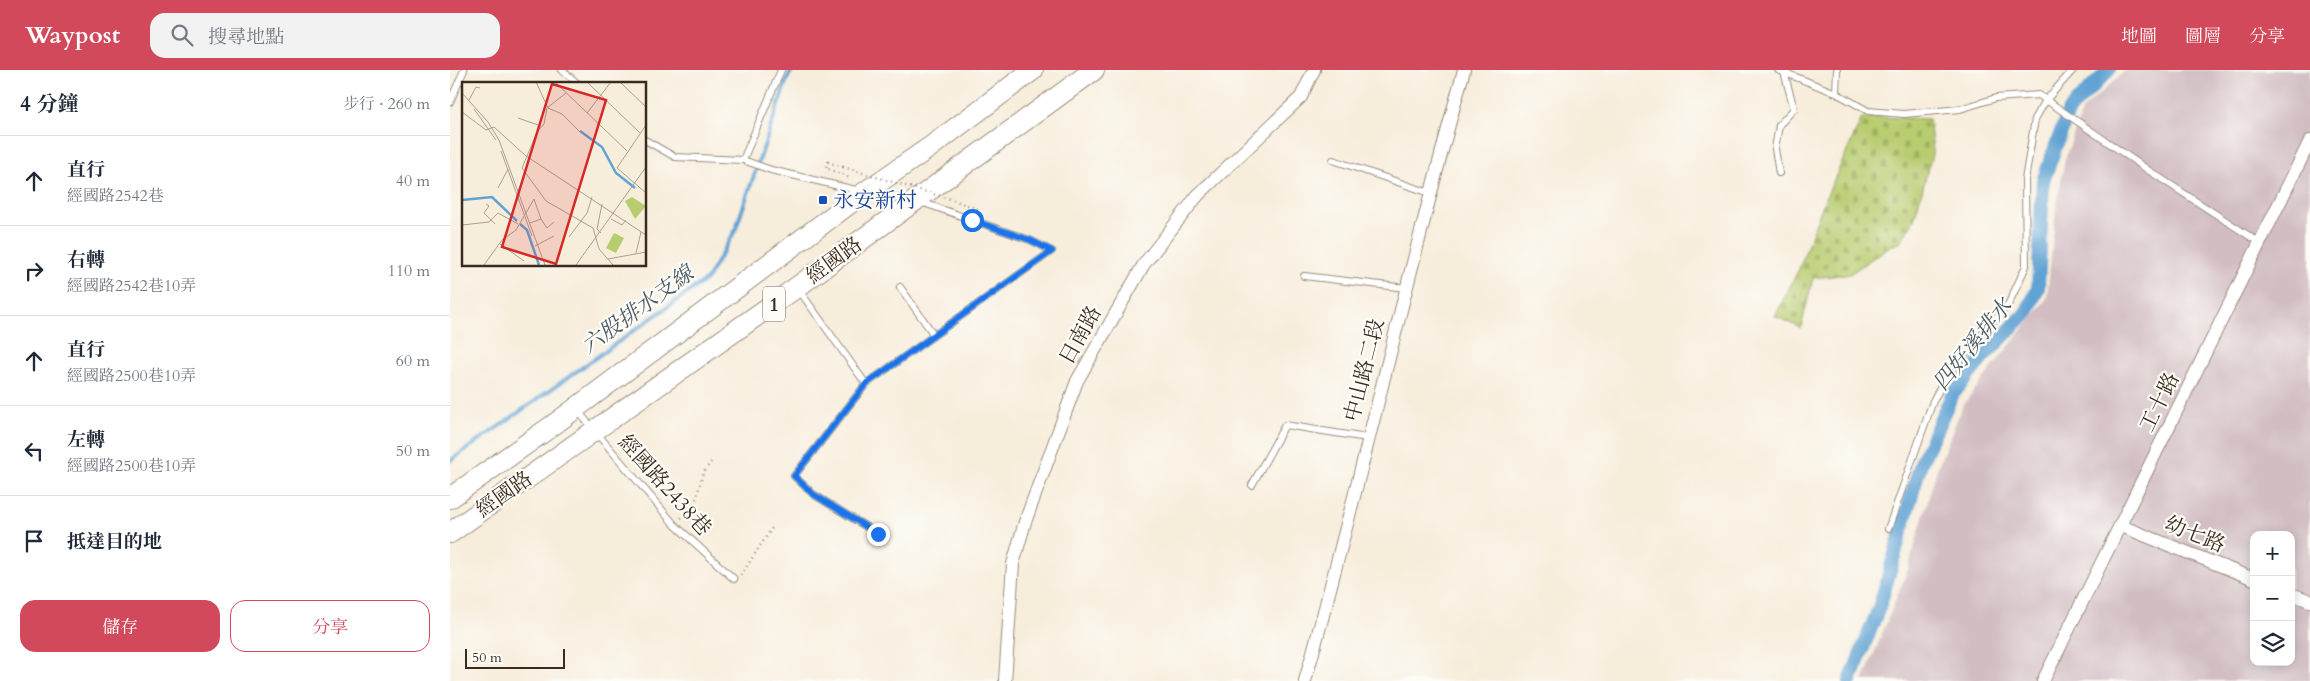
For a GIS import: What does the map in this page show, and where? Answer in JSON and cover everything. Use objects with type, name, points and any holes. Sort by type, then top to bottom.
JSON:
[{"type":"main road","name":"經國路","points":[[450,498],[576,409],[865,192],[933,145],[1033,70]]},
{"type":"main road","name":"經國路","points":[[450,533],[797,287],[1094,70]]},
{"type":"street","name":"日南路","points":[[1005,681],[1013,564],[1025,522],[1078,381],[1144,264],[1198,195],[1301,97],[1314,70]]},
{"type":"street","name":"中山路二段","points":[[1305,681],[1430,192],[1464,70]]},
{"type":"street","name":"工十路","points":[[2043,681],[2310,141]]},
{"type":"street","name":"幼七路","points":[[2121,526],[2250,577]]},
{"type":"street","points":[[2295,595],[2310,601]]},
{"type":"lane","points":[[450,102],[464,70]]},
{"type":"lane","points":[[562,70],[576,82]]},
{"type":"lane","points":[[743,160],[781,70]]},
{"type":"lane","points":[[1836,92],[1837,70]]},
{"type":"lane","points":[[1888,530],[1933,401],[1948,373],[2010,303],[2026,266],[2025,180],[2035,119],[2046,100],[2073,70]]},
{"type":"lane","points":[[1781,71],[1836,92],[1868,111],[1904,114],[1960,109],[1996,98],[2039,95],[2260,243]]},
{"type":"lane","points":[[1779,173],[1775,149],[1779,125],[1794,109],[1781,71]]},
{"type":"lane","points":[[646,141],[675,157],[743,160],[771,170],[865,192],[916,200],[1030,240],[1052,251],[866,384],[794,476],[813,494],[878,534]]},
{"type":"lane","points":[[1333,160],[1430,192]]},
{"type":"lane","points":[[1304,276],[1406,288]]},
{"type":"lane","points":[[797,287],[866,384]]},
{"type":"lane","points":[[900,287],[934,335]]},
{"type":"lane","name":"經國路2438巷","points":[[576,409],[674,524],[734,580]]},
{"type":"lane","points":[[1252,485],[1285,425],[1367,438]]},
{"type":"path","points":[[842,174],[826,168],[828,162],[978,209]]},
{"type":"path","points":[[674,524],[694,507],[703,474],[711,462]]},
{"type":"path","points":[[734,580],[744,574],[774,525]]},
{"type":"shaded area","points":[[2126,70],[2310,70],[2310,681],[1863,681],[1908,569],[1937,469],[1963,405],[2047,298],[2056,209],[2065,159],[2083,109]]},
{"type":"green space","points":[[1862,118],[1929,119],[1933,151],[1914,220],[1900,243],[1890,246],[1850,274],[1813,278],[1801,328],[1775,316],[1799,269],[1823,204]]},
{"type":"waterway","name":"六股排水支線","points":[[450,461],[707,279],[735,231],[787,79],[792,70]]},
{"type":"waterway","name":"四好溪排水","points":[[1850,681],[1880,605],[1921,463],[1952,395],[1986,354],[2027,312],[2038,288],[2043,181],[2069,110],[2109,70]]},
{"type":"place","name":"永安新村","points":[[823,200]]},
{"type":"route","points":[[878,534],[813,494],[794,476],[866,384],[1052,251],[1030,240],[972,220]]}]
